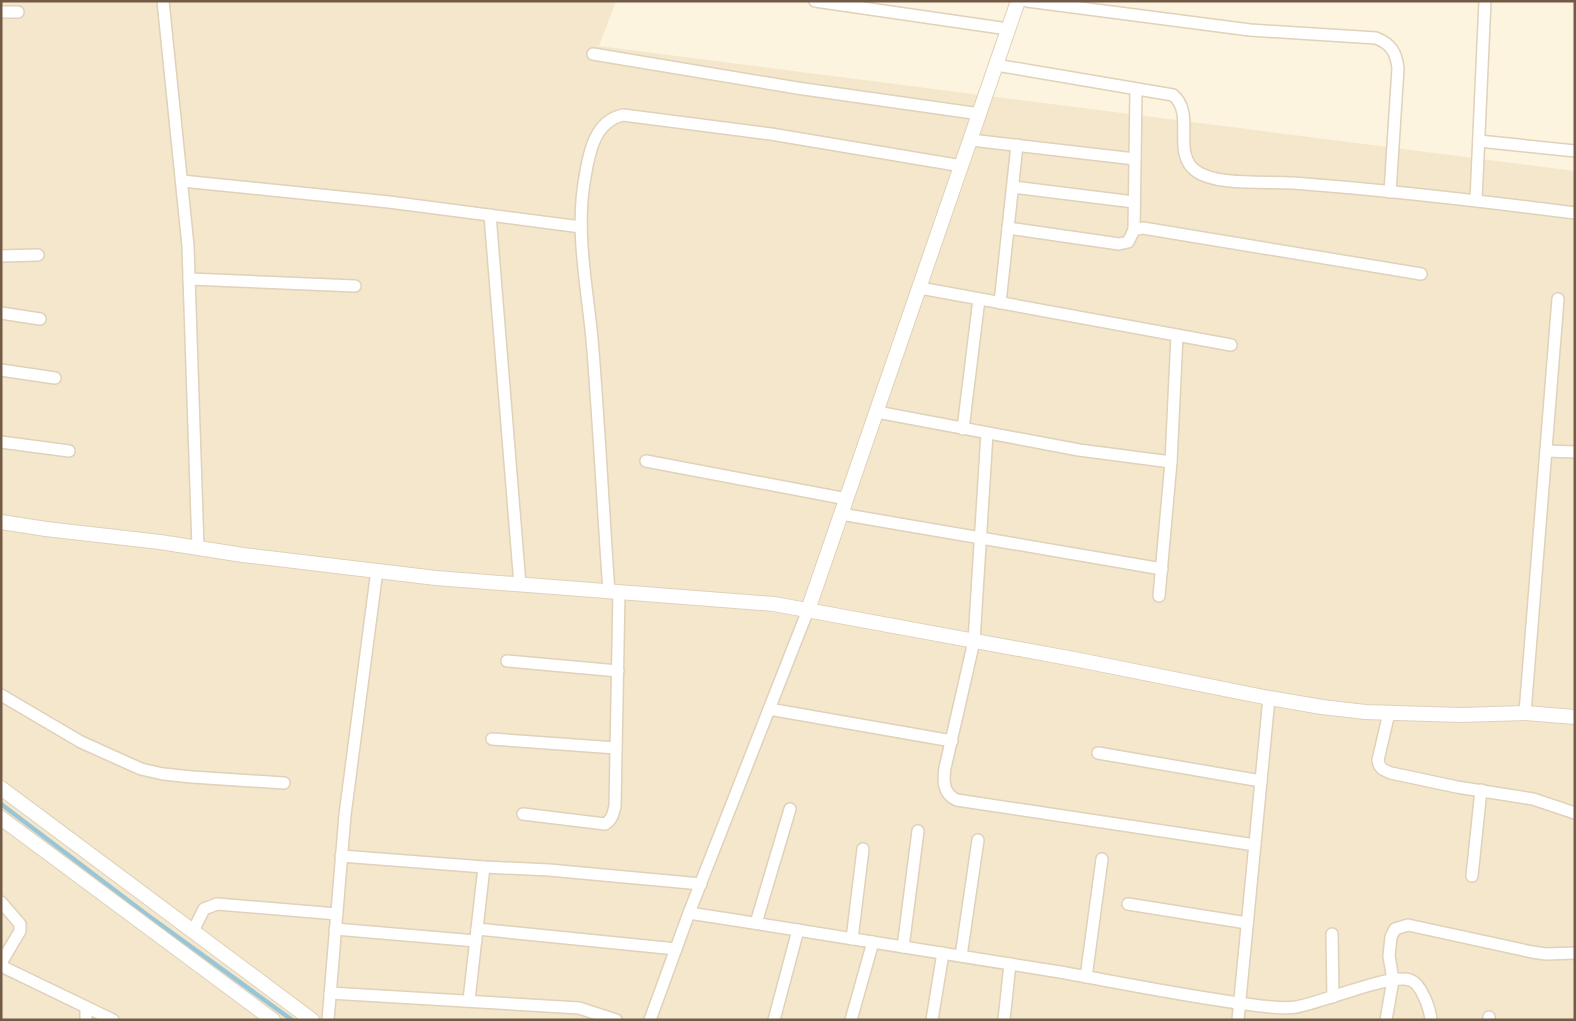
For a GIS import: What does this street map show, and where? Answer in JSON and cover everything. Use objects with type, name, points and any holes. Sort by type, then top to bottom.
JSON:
[{"type":"street","points":[[163,1],[182,181],[189,279],[198,548]]},
{"type":"street","points":[[815,1],[1008,29]]},
{"type":"street","points":[[650,1020],[700,884],[808,610],[1018,1]]},
{"type":"street","points":[[1027,1],[1250,30],[1376,38],[1385,42],[1393,49],[1397,56],[1398,68],[1390,192]]},
{"type":"street","points":[[1476,200],[1485,1]]},
{"type":"street","points":[[1,12],[18,12]]},
{"type":"street","points":[[593,54],[788,86],[980,114]]},
{"type":"street","points":[[996,65],[1173,95],[1178,99],[1183,116],[1184,148],[1188,165],[1203,176],[1236,181],[1293,183],[1476,200],[1575,213]]},
{"type":"street","points":[[1008,228],[1120,244],[1128,242],[1134,230],[1136,90]]},
{"type":"street","points":[[523,814],[605,824],[610,821],[615,806],[618,671],[614,592],[581,227],[585,178],[597,134],[605,123],[614,117],[623,115],[771,134],[962,166]]},
{"type":"street","points":[[971,140],[1135,159]]},
{"type":"street","points":[[1479,141],[1575,151]]},
{"type":"street","points":[[1000,303],[1017,145]]},
{"type":"street","points":[[182,181],[389,202],[581,227]]},
{"type":"street","points":[[1013,187],[1134,202]]},
{"type":"street","points":[[490,215],[520,585]]},
{"type":"street","points":[[1134,230],[1143,228],[1421,274]]},
{"type":"street","points":[[1,256],[38,256]]},
{"type":"street","points":[[189,279],[355,286]]},
{"type":"street","points":[[920,288],[1231,344]]},
{"type":"street","points":[[963,429],[980,299]]},
{"type":"street","points":[[1525,713],[1558,299]]},
{"type":"street","points":[[1,313],[40,319]]},
{"type":"street","points":[[1159,596],[1171,462],[1177,335]]},
{"type":"street","points":[[1,370],[55,378]]},
{"type":"street","points":[[877,412],[1079,450],[1171,462]]},
{"type":"street","points":[[987,434],[982,538],[974,641],[945,768],[944,785],[950,797],[956,800],[1255,845]]},
{"type":"street","points":[[1,442],[69,451]]},
{"type":"street","points":[[1546,450],[1575,452]]},
{"type":"street","points":[[646,461],[847,499]]},
{"type":"street","points":[[842,514],[1162,569]]},
{"type":"street","points":[[1,522],[377,570],[520,585],[745,601],[808,610],[1322,707],[1389,713],[1461,715],[1525,713],[1575,717]]},
{"type":"street","points":[[328,1020],[345,816],[377,570]]},
{"type":"street","points":[[507,661],[618,671]]},
{"type":"street","points":[[1,696],[81,742],[141,768],[163,774],[284,783]]},
{"type":"street","points":[[1238,1020],[1269,698]]},
{"type":"street","points":[[769,709],[952,741]]},
{"type":"street","points":[[1389,713],[1378,760],[1382,770],[1481,790],[1533,798],[1575,813]]},
{"type":"street","points":[[492,739],[616,748]]},
{"type":"street","points":[[1098,753],[1261,781]]},
{"type":"street","points":[[1,788],[312,1020]]},
{"type":"street","points":[[1472,876],[1481,790]]},
{"type":"street","points":[[756,923],[790,809]]},
{"type":"street","points":[[1,818],[273,1020]]},
{"type":"street","points":[[903,947],[918,832]]},
{"type":"street","points":[[961,956],[978,840]]},
{"type":"street","points":[[852,939],[863,849]]},
{"type":"street","points":[[342,856],[484,868],[549,870],[700,884]]},
{"type":"street","points":[[1086,977],[1102,859]]},
{"type":"street","points":[[470,1000],[484,868]]},
{"type":"street","points":[[1,902],[20,924],[20,931],[1,965],[113,1020]]},
{"type":"street","points":[[193,931],[204,909],[217,904],[336,914]]},
{"type":"street","points":[[1128,904],[1247,923]]},
{"type":"street","points":[[689,913],[943,953],[1239,1003],[1275,1007],[1296,1007],[1393,980],[1405,979],[1415,983],[1425,1000],[1431,1020]]},
{"type":"street","points":[[1386,1020],[1393,980],[1389,956],[1395,929],[1408,925],[1539,953],[1575,953]]},
{"type":"street","points":[[478,928],[676,949]]},
{"type":"street","points":[[335,929],[476,941]]},
{"type":"street","points":[[774,1020],[798,930]]},
{"type":"street","points":[[1332,934],[1333,997]]},
{"type":"street","points":[[851,1020],[873,942]]},
{"type":"street","points":[[932,1020],[943,953]]},
{"type":"street","points":[[1004,1020],[1010,964]]},
{"type":"street","points":[[330,993],[579,1008],[616,1020]]},
{"type":"street","points":[[86,1006],[86,1020]]},
{"type":"shaded area","points":[[1,1],[616,1],[599,46],[1575,171],[1575,1020],[1,1020]]},
{"type":"waterway","points":[[1,804],[146,914],[292,1020]]}]
